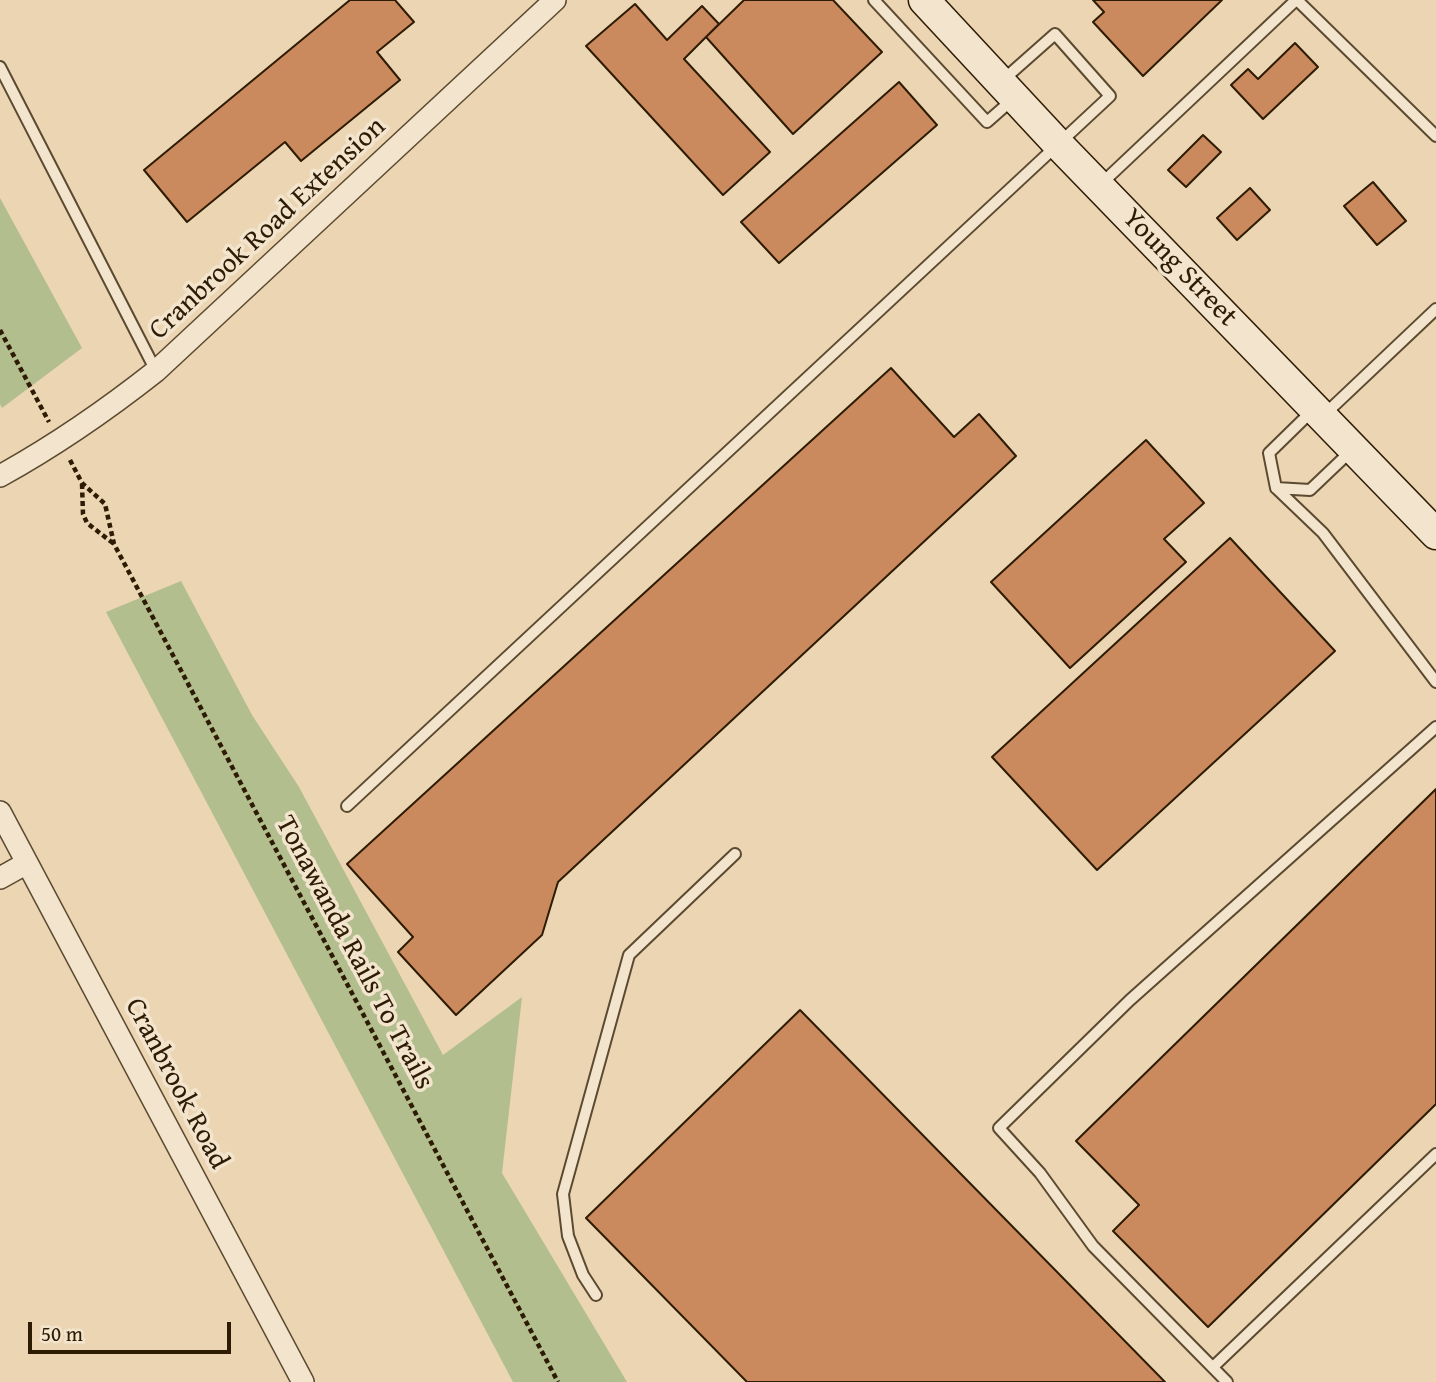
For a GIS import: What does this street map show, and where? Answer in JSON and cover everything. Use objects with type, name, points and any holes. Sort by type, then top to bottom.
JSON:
[{"type":"street","name":"Cranbrook Road Extension","points":[[0,475],[37,456],[94,419],[156,371],[555,0]]},
{"type":"street","name":"Young Street","points":[[924,0],[1099,186],[1436,534]]},
{"type":"street","name":"Cranbrook Road","points":[[0,812],[303,1382]]},
{"type":"street","points":[[0,878],[27,863]]},
{"type":"lane","points":[[347,806],[1110,96],[1055,34],[1008,90],[987,122],[874,0]]},
{"type":"lane","points":[[1099,186],[1296,0],[1436,136]]},
{"type":"lane","points":[[0,67],[156,371]]},
{"type":"lane","points":[[1436,309],[1269,453],[1276,488],[1323,533],[1436,681]]},
{"type":"lane","points":[[1276,488],[1310,490],[1353,449]]},
{"type":"lane","points":[[1227,1382],[1093,1246],[1040,1173],[999,1128],[1130,1000],[1436,727]]},
{"type":"lane","points":[[596,1295],[583,1275],[568,1236],[564,1194],[629,955],[735,854]]},
{"type":"lane","points":[[1213,1367],[1436,1154]]},
{"type":"path","points":[[0,330],[50,424]]},
{"type":"path","name":"Tonawanda Rails To Trails","points":[[68,457],[82,483],[105,505],[114,544],[558,1382]]},
{"type":"path","name":"Tonawanda Rails To Trails","points":[[82,483],[83,514],[87,523],[114,544]]},
{"type":"green space","points":[[0,198],[82,348],[2,408],[0,404]]},
{"type":"green space","points":[[181,581],[252,715],[299,787],[443,1055],[522,997],[502,1173],[627,1382],[513,1382],[106,612]]},
{"type":"building","points":[[350,0],[395,0],[414,22],[377,52],[400,80],[301,161],[285,142],[187,222],[144,170]]},
{"type":"building","points":[[744,0],[833,0],[882,52],[793,134],[706,37]]},
{"type":"building","points":[[1093,0],[1222,0],[1143,76],[1093,22],[1104,12]]},
{"type":"building","points":[[635,4],[667,40],[702,6],[719,24],[684,59],[770,152],[723,195],[586,46]]},
{"type":"building","points":[[1295,43],[1318,67],[1263,119],[1231,85],[1248,69],[1258,79]]},
{"type":"building","points":[[899,82],[937,125],[779,263],[741,222]]},
{"type":"building","points":[[1203,135],[1221,152],[1186,187],[1168,170]]},
{"type":"building","points":[[1373,182],[1406,221],[1377,245],[1344,206]]},
{"type":"building","points":[[1250,188],[1270,210],[1237,240],[1217,218]]},
{"type":"building","points":[[891,368],[954,437],[979,414],[1016,456],[558,882],[542,935],[456,1015],[398,952],[413,937],[347,864]]},
{"type":"building","points":[[1146,440],[1204,503],[1164,539],[1186,562],[1070,668],[991,582]]},
{"type":"building","points":[[1230,538],[1335,651],[1097,870],[992,757]]},
{"type":"building","points":[[1436,789],[1436,1104],[1208,1327],[1113,1231],[1139,1205],[1076,1141]]},
{"type":"building","points":[[800,1010],[1165,1382],[747,1382],[586,1218]]}]
